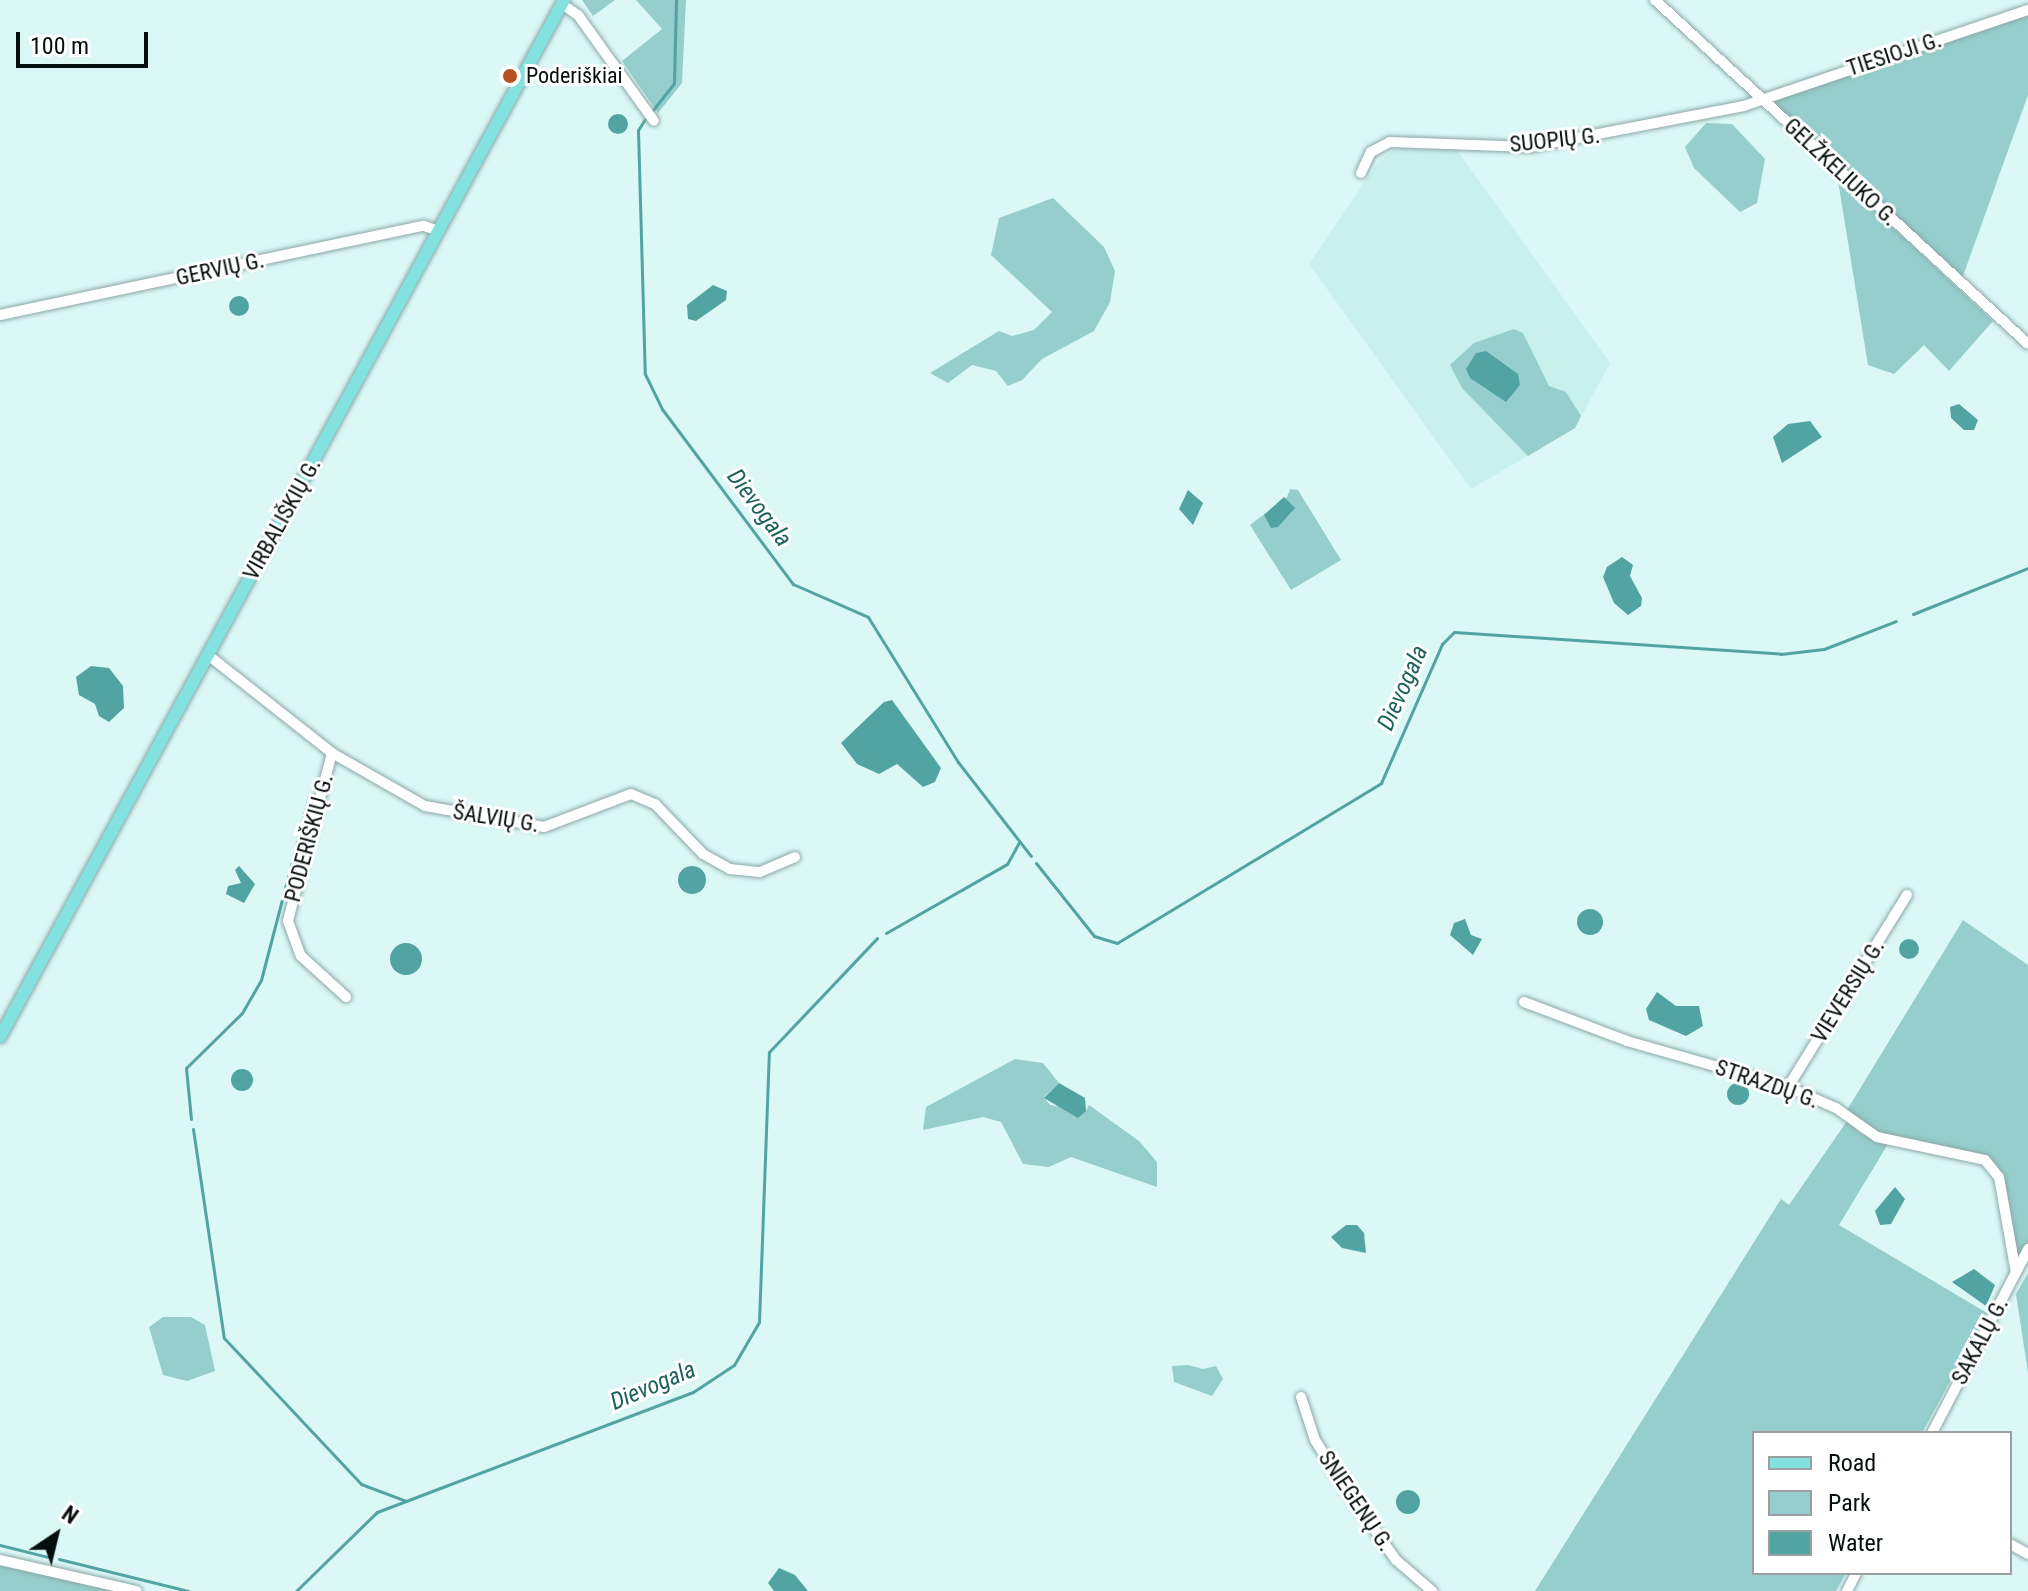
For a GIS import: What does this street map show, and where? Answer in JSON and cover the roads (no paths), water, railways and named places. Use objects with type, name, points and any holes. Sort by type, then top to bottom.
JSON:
[{"type":"main road","name":"VIRBALIŠKIŲ G.","points":[[0,1037],[563,2]]},
{"type":"street","name":"GELŽKELIUKO G.","points":[[1655,0],[2028,344]]},
{"type":"street","points":[[563,2],[578,15],[654,121]]},
{"type":"street","name":"TIESIOJI G.","points":[[1760,98],[2028,10]]},
{"type":"street","name":"SUOPIŲ G.","points":[[1361,173],[1371,152],[1390,142],[1544,145],[1744,106],[1760,98]]},
{"type":"street","name":"GERVIŲ G.","points":[[0,315],[424,226],[439,231]]},
{"type":"street","name":"ŠALVIŲ G.","points":[[208,655],[332,753],[392,792],[425,806],[544,827],[631,794],[655,804],[703,854],[730,869],[760,872],[795,857]]},
{"type":"street","name":"PODERIŠKIŲ G.","points":[[332,753],[288,921],[301,956],[346,997]]},
{"type":"street","name":"VIEVERSIŲ G.","points":[[1788,1087],[1907,895]]},
{"type":"street","name":"STRAZDŲ G.","points":[[1524,1002],[1627,1041],[1788,1087],[1836,1108],[1877,1137],[1972,1156],[1991,1165],[2004,1195],[2016,1273]]},
{"type":"street","name":"SAKALŲ G.","points":[[1933,1431],[2028,1249]]},
{"type":"street","name":"SNIEGENŲ G.","points":[[1301,1397],[1315,1440],[1340,1480],[1396,1560],[1432,1591]]},
{"type":"street","points":[[0,1560],[137,1591]]},
{"type":"water","points":[[618,114],[625,117],[628,124],[625,131],[618,134],[611,131],[608,124],[611,117]]},
{"type":"water","points":[[713,285],[727,291],[726,300],[696,321],[688,319],[687,305]]},
{"type":"water","points":[[239,296],[246,299],[249,306],[246,313],[239,316],[232,313],[229,306],[232,299]]},
{"type":"water","points":[[1486,351],[1518,374],[1520,385],[1506,402],[1470,378],[1466,369],[1476,353]]},
{"type":"water","points":[[1959,404],[1978,420],[1974,430],[1964,430],[1951,418],[1950,407]]},
{"type":"water","points":[[1810,421],[1822,437],[1782,463],[1773,437],[1788,424]]},
{"type":"water","points":[[1188,490],[1203,503],[1193,525],[1179,509]]},
{"type":"water","points":[[1284,497],[1295,508],[1278,527],[1271,528],[1264,515]]},
{"type":"water","points":[[1622,557],[1633,565],[1630,576],[1642,598],[1641,606],[1628,615],[1614,603],[1603,577],[1607,567]]},
{"type":"water","points":[[91,666],[109,668],[123,686],[124,708],[109,722],[99,716],[95,704],[79,695],[76,677]]},
{"type":"water","points":[[892,700],[941,768],[935,782],[923,787],[897,764],[879,774],[857,764],[841,743],[884,702]]},
{"type":"water","points":[[239,866],[255,884],[244,903],[226,894],[228,886],[241,883],[235,870]]},
{"type":"water","points":[[692,866],[702,870],[706,880],[702,890],[692,894],[682,890],[678,880],[682,870]]},
{"type":"water","points":[[1590,909],[1599,913],[1603,922],[1599,931],[1590,935],[1581,931],[1577,922],[1581,913]]},
{"type":"water","points":[[1465,919],[1471,935],[1482,939],[1473,955],[1450,935],[1454,923]]},
{"type":"water","points":[[1909,939],[1916,942],[1919,949],[1916,956],[1909,959],[1902,956],[1899,949],[1902,942]]},
{"type":"water","points":[[406,943],[417,948],[422,959],[417,970],[406,975],[395,970],[390,959],[395,948]]},
{"type":"water","points":[[1657,992],[1676,1006],[1699,1006],[1703,1026],[1686,1036],[1649,1020],[1646,1009]]},
{"type":"water","points":[[242,1069],[250,1072],[253,1080],[250,1088],[242,1091],[234,1088],[231,1080],[234,1072]]},
{"type":"water","points":[[1059,1083],[1085,1098],[1086,1111],[1078,1118],[1044,1098]]},
{"type":"water","points":[[1738,1083],[1746,1086],[1749,1094],[1746,1102],[1738,1105],[1730,1102],[1727,1094],[1730,1086]]},
{"type":"water","points":[[1895,1187],[1905,1199],[1891,1224],[1880,1225],[1875,1211]]},
{"type":"water","points":[[1346,1225],[1357,1225],[1364,1233],[1366,1253],[1342,1248],[1331,1237]]},
{"type":"water","points":[[1974,1269],[1995,1285],[1986,1306],[1952,1282]]},
{"type":"water","points":[[1408,1490],[1417,1493],[1420,1502],[1417,1511],[1408,1514],[1399,1511],[1396,1502],[1399,1493]]},
{"type":"water","points":[[779,1568],[795,1575],[808,1591],[774,1591],[768,1583]]},
{"type":"waterway","name":"Dievogala","points":[[653,110],[674,83],[676,0]]},
{"type":"waterway","name":"Dievogala","points":[[645,119],[638,130],[645,374],[662,409],[793,584],[868,617],[958,762],[1031,856]]},
{"type":"waterway","name":"Dievogala","points":[[1913,614],[2028,568]]},
{"type":"waterway","name":"Dievogala","points":[[1036,863],[1094,936],[1117,943],[1381,783],[1442,644],[1454,632],[1781,654],[1824,649],[1896,621]]},
{"type":"waterway","points":[[191,1119],[186,1068],[242,1013],[261,980],[309,796]]},
{"type":"waterway","name":"Dievogala","points":[[886,933],[1007,864],[1019,842]]},
{"type":"waterway","name":"Dievogala","points":[[296,1591],[377,1512],[693,1392],[734,1365],[759,1322],[769,1052],[877,938]]},
{"type":"waterway","points":[[193,1129],[224,1338],[361,1484],[406,1501]]},
{"type":"waterway","points":[[0,1545],[48,1557]]},
{"type":"waterway","points":[[59,1559],[188,1591]]},
{"type":"place","name":"Poderiškiai","points":[[510,76]]}]
